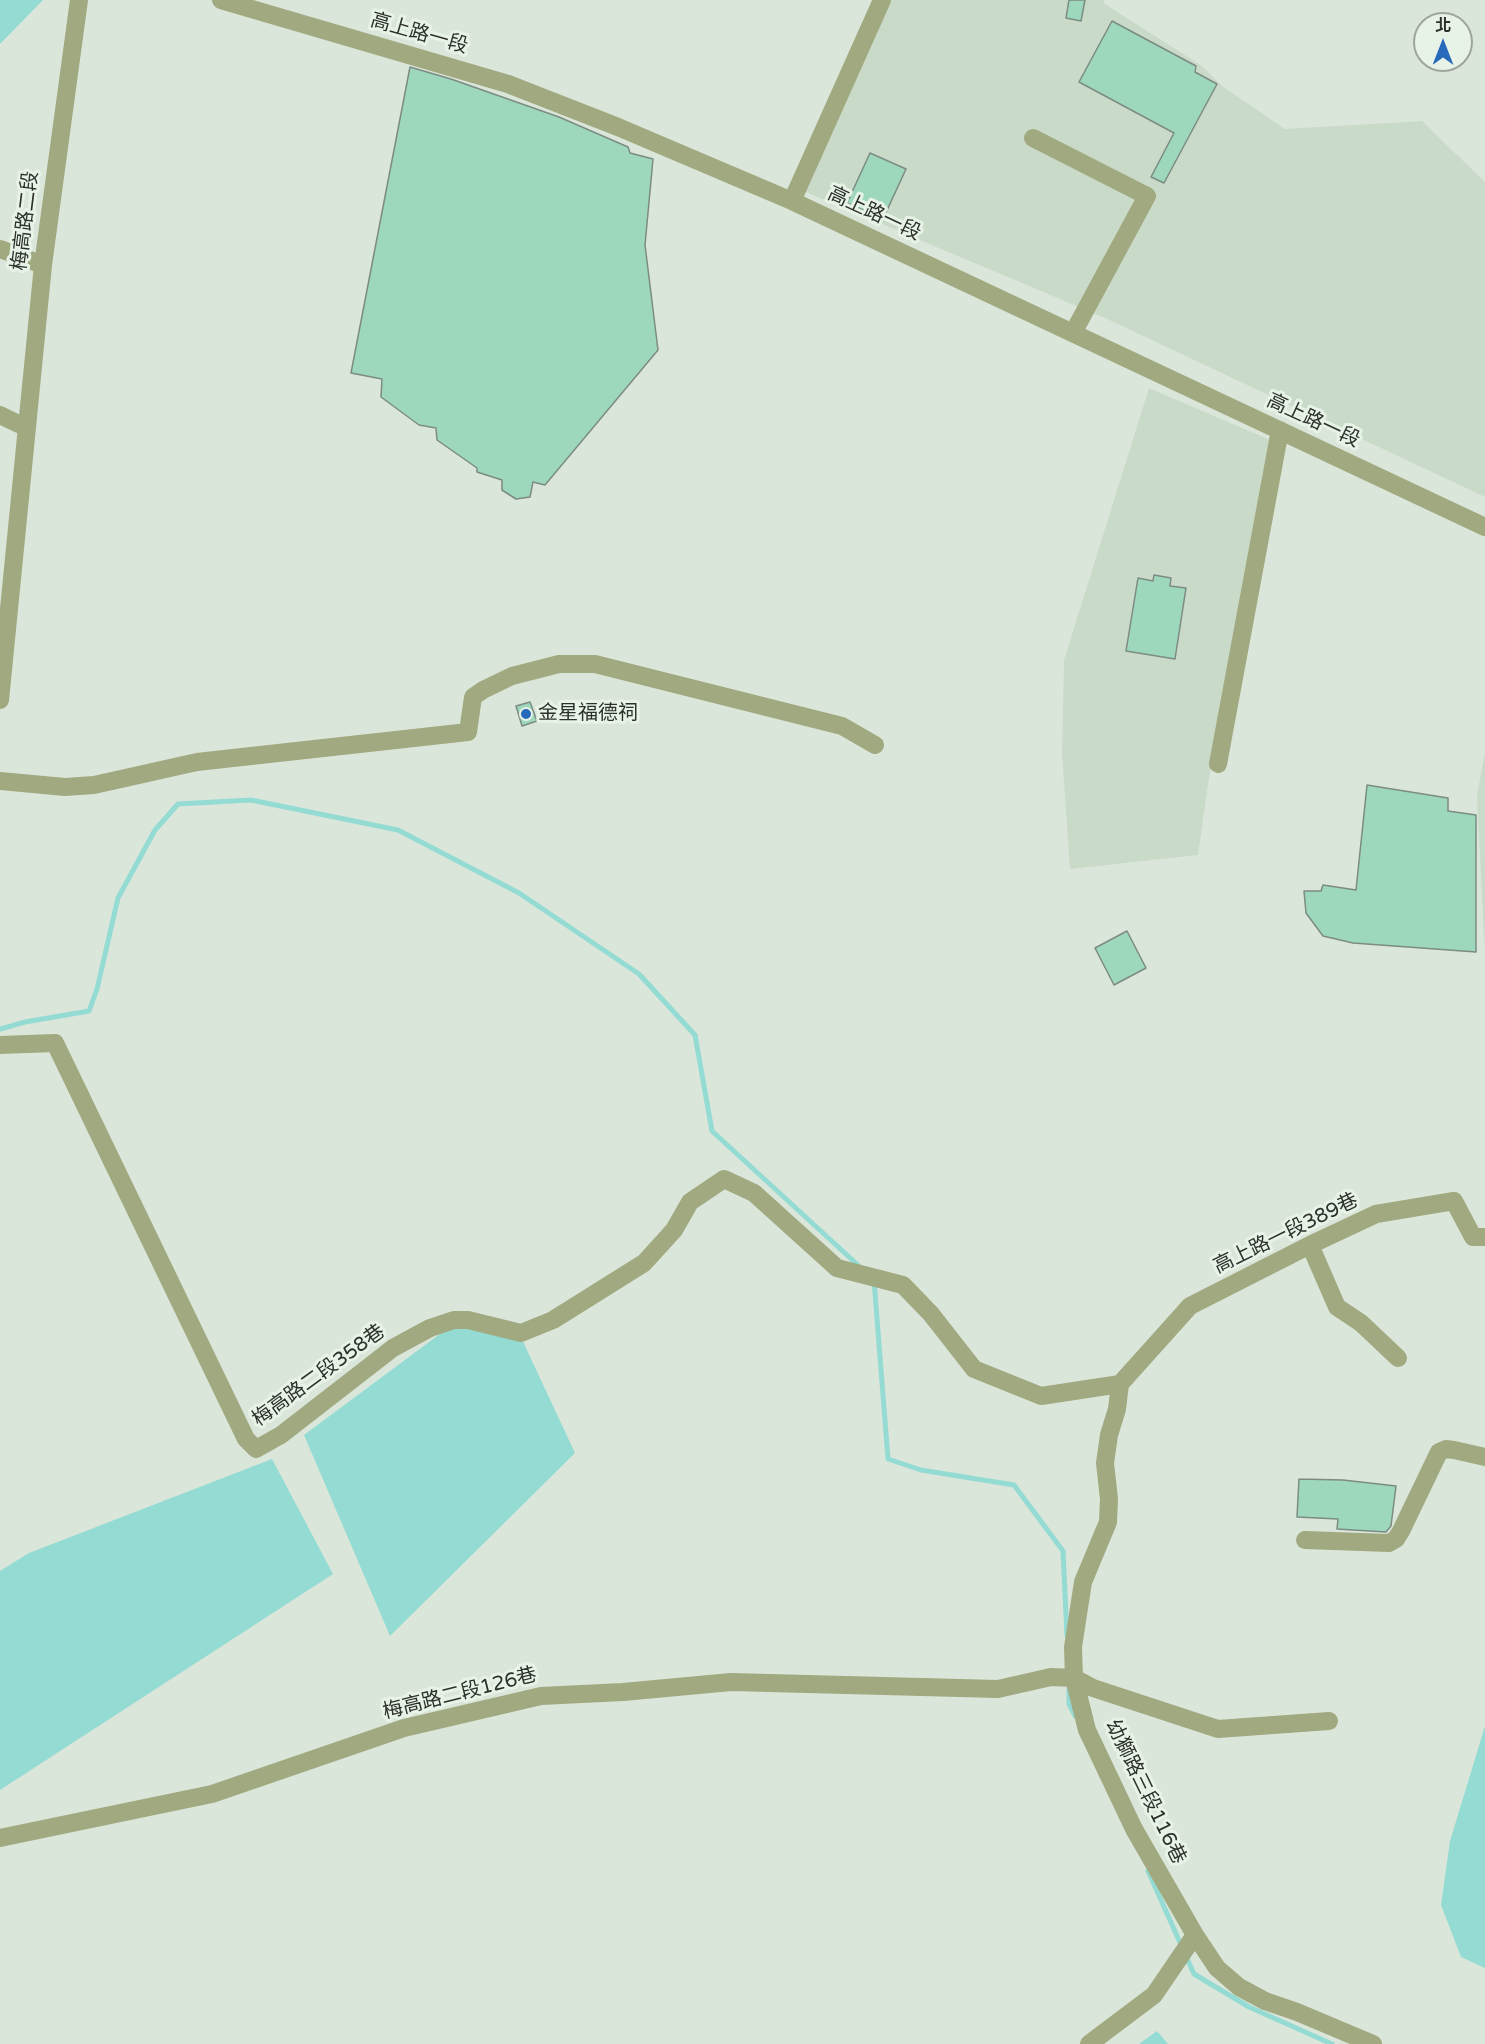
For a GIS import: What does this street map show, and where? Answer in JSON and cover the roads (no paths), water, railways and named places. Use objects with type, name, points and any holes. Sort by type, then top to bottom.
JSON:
[{"type":"street","name":"梅高路二段","points":[[0,700],[43,265],[79,0]]},
{"type":"street","name":"高上路一段","points":[[221,0],[508,84],[618,127],[792,201],[1485,527]]},
{"type":"street","points":[[792,201],[882,0]]},
{"type":"street","points":[[1033,138],[1147,196],[1073,333]]},
{"type":"street","points":[[0,249],[43,265]]},
{"type":"street","points":[[0,415],[27,428]]},
{"type":"street","points":[[1218,764],[1280,430]]},
{"type":"street","points":[[0,781],[65,787],[94,786],[196,762],[251,754],[366,745],[468,732],[473,697],[512,676],[559,664],[595,664],[842,726],[875,746]]},
{"type":"street","name":"梅高路二段358巷","points":[[0,1045],[55,1043],[246,1439],[256,1449],[281,1436],[393,1348],[430,1328],[454,1320],[468,1320],[521,1333],[553,1320],[644,1263],[674,1230],[690,1202],[723,1179],[754,1193],[837,1268],[903,1285],[930,1314],[974,1369],[1041,1396],[1120,1384]]},
{"type":"street","name":"高上路一段389巷","points":[[1120,1384],[1190,1306],[1376,1214],[1454,1201],[1473,1237],[1485,1237]]},
{"type":"street","points":[[1310,1245],[1338,1307],[1361,1323],[1398,1358]]},
{"type":"street","name":"幼獅路三段116巷","points":[[1120,1384],[1105,1463],[1109,1498],[1108,1522],[1083,1582],[1073,1647],[1074,1678],[1087,1730],[1134,1829],[1193,1939],[1217,1968],[1239,1987],[1265,2001],[1373,2044]]},
{"type":"street","points":[[1305,1540],[1389,1543],[1396,1539],[1401,1531],[1439,1452],[1446,1449],[1485,1457]]},
{"type":"street","name":"梅高路二段126巷","points":[[0,1838],[212,1794],[404,1728],[541,1696],[623,1692],[731,1682],[998,1689],[1051,1677],[1074,1678]]},
{"type":"street","points":[[1074,1678],[1093,1688],[1218,1729],[1329,1721]]},
{"type":"street","points":[[1089,2044],[1154,1995],[1193,1939]]},
{"type":"water","points":[[0,0],[43,0],[0,44]]},
{"type":"water","points":[[456,1322],[519,1333],[575,1453],[390,1636],[304,1435]]},
{"type":"water","points":[[272,1459],[333,1574],[0,1790],[0,1571],[29,1553]]},
{"type":"water","points":[[1485,1726],[1485,1968],[1461,1957],[1441,1905],[1450,1841]]},
{"type":"water","points":[[1157,2031],[1168,2044],[1139,2044]]},
{"type":"waterway","points":[[0,1029],[25,1022],[89,1011],[97,989],[118,898],[155,830],[178,804],[251,800],[398,830],[519,893],[639,974],[695,1035],[712,1131],[860,1267]]},
{"type":"waterway","points":[[874,1280],[888,1459],[921,1470],[1014,1485],[1063,1551],[1067,1636]]},
{"type":"waterway","points":[[1069,1688],[1069,1704],[1075,1716]]},
{"type":"waterway","points":[[1148,1871],[1182,1947]]},
{"type":"waterway","points":[[1186,1956],[1194,1974],[1249,2007],[1332,2044]]},
{"type":"place","name":"金星福德祠","points":[[526,714]]}]
